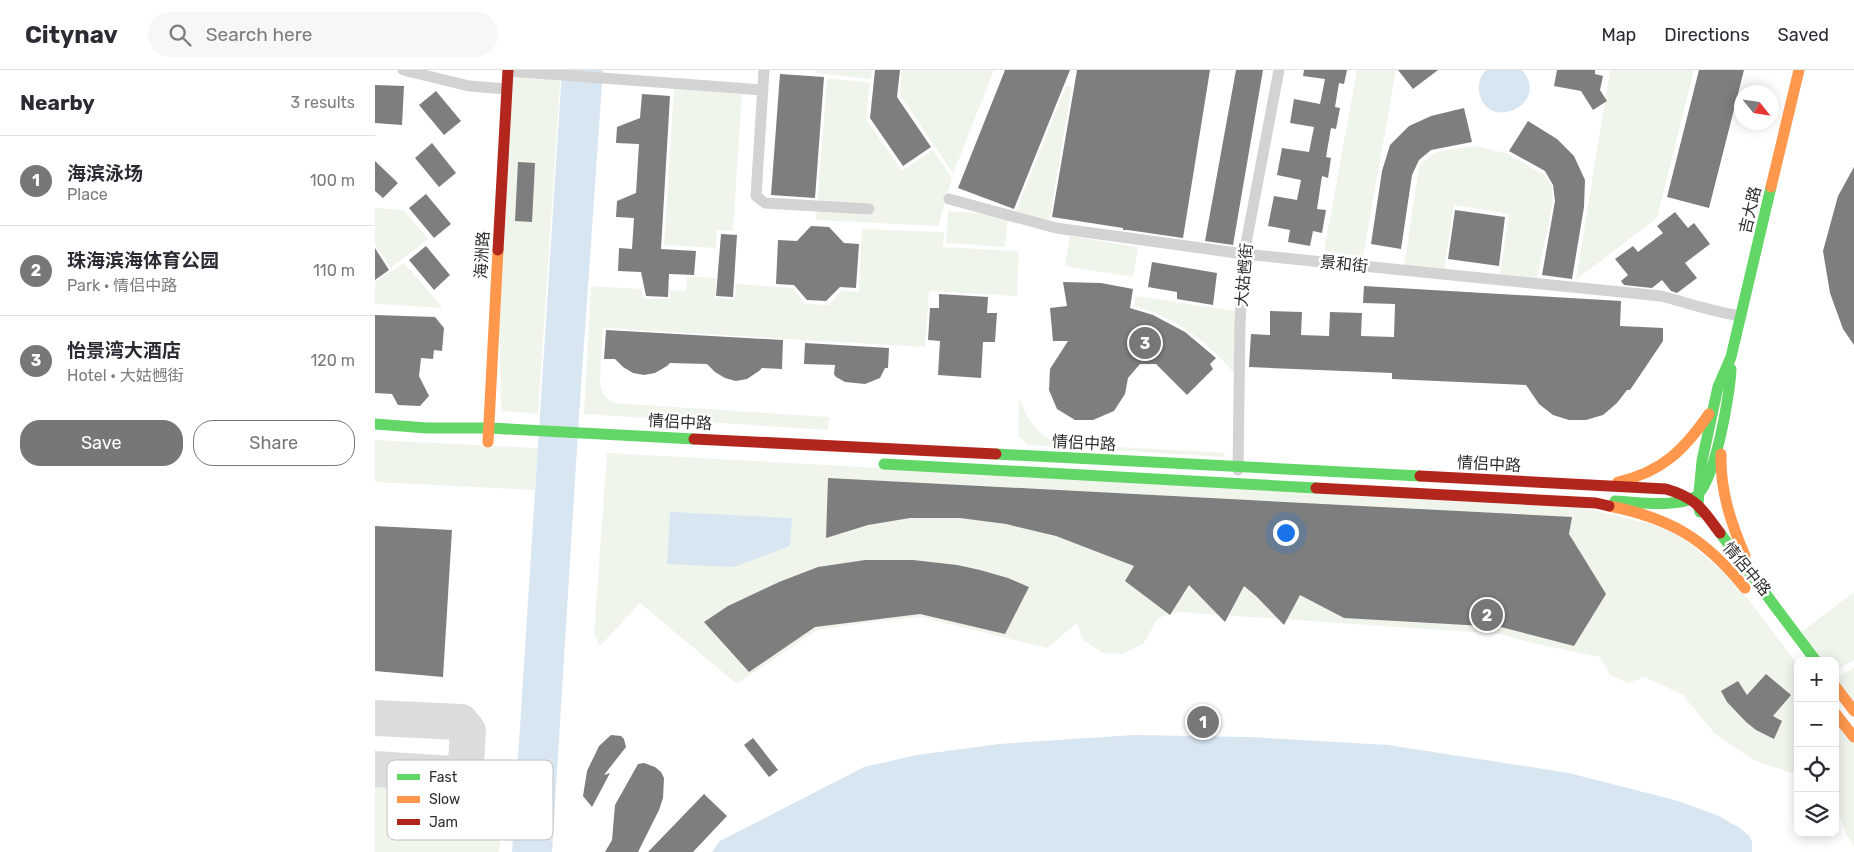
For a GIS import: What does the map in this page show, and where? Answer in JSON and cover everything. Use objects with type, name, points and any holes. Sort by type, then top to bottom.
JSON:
[{"type":"main road","name":"海洲路","points":[[488,442],[508,70]]},
{"type":"main road","name":"吉大路","points":[[1696,499],[1718,387],[1731,357],[1799,70]]},
{"type":"main road","name":"吉大路","points":[[1723,423],[1729,390],[1731,357]]},
{"type":"main road","points":[[1597,486],[1626,481],[1661,468],[1691,439],[1714,405]]},
{"type":"main road","points":[[1596,503],[1619,501],[1677,503],[1696,499],[1703,488],[1713,463],[1723,423]]},
{"type":"main road","points":[[1723,423],[1720,467],[1724,493],[1731,524],[1753,576]]},
{"type":"main road","name":"情侣中路","points":[[375,424],[427,428],[489,428],[1666,489],[1696,499],[1753,576]]},
{"type":"main road","points":[[394,437],[441,440]]},
{"type":"main road","name":"情侣中路","points":[[874,464],[1596,503]]},
{"type":"main road","points":[[1696,499],[1708,532],[1729,568]]},
{"type":"main road","name":"情侶中路","points":[[1596,503],[1631,509],[1674,526],[1702,543],[1729,568],[1752,598]]},
{"type":"main road","name":"情侶中路","points":[[1753,576],[1813,657]]},
{"type":"main road","points":[[1839,691],[1854,711]]},
{"type":"main road","points":[[1839,717],[1854,737]]},
{"type":"street","points":[[403,70],[469,86],[507,89]]},
{"type":"street","points":[[508,70],[763,90]]},
{"type":"street","points":[[764,70],[756,196],[765,203],[869,209]]},
{"type":"street","name":"大姑乸街","points":[[1237,483],[1244,254],[1279,70]]},
{"type":"street","name":"景和街","points":[[949,199],[1056,228],[1244,254],[1661,296],[1703,307],[1714,312],[1741,316]]},
{"type":"shaded area","points":[[508,70],[561,70],[538,414],[501,411],[498,270]]},
{"type":"shaded area","points":[[562,70],[603,70],[553,836],[553,760],[518,760]]},
{"type":"shaded area","points":[[815,70],[872,70],[871,79],[815,73]]},
{"type":"shaded area","points":[[902,70],[994,70],[953,174],[900,95]]},
{"type":"shaded area","points":[[1357,70],[1396,70],[1363,257],[1324,251]]},
{"type":"shaded area","points":[[1486,70],[1522,70],[1529,82],[1529,94],[1524,103],[1515,110],[1504,112],[1493,111],[1484,105],[1479,92],[1479,86],[1481,77]]},
{"type":"shaded area","points":[[1610,70],[1694,70],[1657,218],[1576,280]]},
{"type":"shaded area","points":[[827,78],[870,83],[866,119],[902,171],[933,150],[952,178],[938,226],[816,220]]},
{"type":"shaded area","points":[[1066,86],[1072,87],[1049,222],[1015,213]]},
{"type":"shaded area","points":[[674,89],[742,94],[733,231],[717,230],[716,248],[664,245]]},
{"type":"shaded area","points":[[1475,146],[1506,153],[1544,175],[1552,186],[1553,202],[1537,279],[1500,274],[1509,214],[1454,205],[1444,271],[1404,267],[1419,166],[1436,152]]},
{"type":"shaded area","points":[[375,208],[404,210],[428,239],[391,268],[375,244]]},
{"type":"shaded area","points":[[948,211],[1008,216],[1005,247],[946,243]]},
{"type":"shaded area","points":[[862,229],[944,232],[943,247],[1019,251],[1017,296],[929,291],[925,347],[603,328],[600,382],[603,394],[613,403],[829,417],[828,430],[584,414],[591,286],[641,289],[644,299],[670,299],[670,290],[686,291],[687,277],[716,278],[715,298],[735,299],[736,284],[793,288],[805,304],[828,305],[842,290],[859,292]]},
{"type":"shaded area","points":[[1070,236],[1138,247],[1133,277],[1065,266]]},
{"type":"shaded area","points":[[404,263],[443,308],[375,304],[375,282]]},
{"type":"shaded area","points":[[1135,296],[1236,311],[1234,373],[1224,361],[1189,332],[1163,317],[1134,306]]},
{"type":"shaded area","points":[[1019,398],[1036,428],[1042,434],[1057,442],[1225,453],[1224,457],[1028,445],[1018,436]]},
{"type":"shaded area","points":[[375,440],[538,448],[535,490],[375,482]]},
{"type":"shaded area","points":[[607,453],[1576,506],[1674,530],[1736,583],[1794,660],[1794,774],[1753,760],[1714,733],[1683,695],[1645,677],[1628,683],[1610,675],[1600,657],[1532,643],[1500,634],[1178,612],[1158,618],[1144,643],[1122,654],[1103,653],[1083,640],[1077,623],[1047,648],[920,617],[817,630],[737,684],[640,603],[600,646],[594,634]]},
{"type":"shaded area","points":[[670,512],[792,518],[790,546],[734,567],[667,564]]},
{"type":"shaded area","points":[[1854,592],[1854,660],[1839,669],[1839,657],[1818,657],[1801,632]]},
{"type":"shaded area","points":[[1854,667],[1854,705],[1839,684],[1839,676]]},
{"type":"shaded area","points":[[1839,718],[1854,737],[1854,847],[1847,836],[1839,815]]},
{"type":"shaded area","points":[[1134,735],[1250,737],[1388,745],[1569,773],[1678,801],[1719,816],[1740,828],[1750,837],[1752,852],[712,852],[720,841],[864,767],[917,755],[999,744]]},
{"type":"shaded area","points":[[375,784],[387,785],[387,840],[500,840],[499,852],[375,852]]},
{"type":"shaded area","points":[[513,840],[553,840],[552,852],[512,852]]},
{"type":"building","points":[[875,70],[900,70],[897,97],[931,147],[903,166],[870,118]]},
{"type":"building","points":[[1005,70],[1070,70],[1014,209],[958,188]]},
{"type":"building","points":[[1077,70],[1210,70],[1183,238],[1123,230],[1123,228],[1052,217]]},
{"type":"building","points":[[1236,70],[1263,70],[1233,245],[1205,241]]},
{"type":"building","points":[[1304,70],[1347,70],[1344,84],[1339,83],[1335,107],[1340,108],[1336,129],[1331,128],[1326,157],[1331,158],[1328,178],[1322,176],[1317,209],[1326,210],[1322,233],[1313,231],[1310,246],[1288,242],[1290,230],[1268,226],[1274,196],[1297,200],[1301,180],[1277,175],[1282,148],[1309,152],[1314,127],[1290,123],[1294,99],[1320,104],[1325,79],[1303,76]]},
{"type":"building","points":[[1398,70],[1438,70],[1413,89]]},
{"type":"building","points":[[1557,70],[1595,70],[1595,74],[1603,76],[1600,90],[1607,101],[1593,110],[1581,91],[1554,86]]},
{"type":"building","points":[[1699,70],[1744,70],[1740,85],[1734,85],[1734,109],[1709,208],[1667,197]]},
{"type":"building","points":[[780,74],[824,77],[815,198],[771,195]]},
{"type":"building","points":[[375,85],[404,86],[402,125],[375,123]]},
{"type":"building","points":[[436,91],[461,121],[444,135],[419,105]]},
{"type":"building","points":[[642,94],[670,96],[661,249],[696,251],[694,275],[669,274],[668,297],[646,296],[641,272],[618,271],[619,248],[632,249],[634,218],[616,217],[617,201],[636,193],[639,144],[616,143],[617,127],[640,118]]},
{"type":"building","points":[[1464,108],[1472,142],[1431,150],[1419,160],[1412,175],[1401,249],[1371,244],[1382,171],[1390,145],[1409,126],[1431,116]]},
{"type":"building","points":[[1528,121],[1557,139],[1574,156],[1585,180],[1584,207],[1572,279],[1542,275],[1555,201],[1553,185],[1545,171],[1509,151]]},
{"type":"building","points":[[432,143],[456,173],[439,187],[415,158]]},
{"type":"building","points":[[375,161],[398,183],[383,198],[375,191]]},
{"type":"building","points":[[518,162],[535,163],[532,222],[515,221]]},
{"type":"building","points":[[1854,167],[1854,345],[1843,329],[1830,293],[1823,251],[1838,196]]},
{"type":"building","points":[[426,194],[451,224],[434,238],[409,208]]},
{"type":"building","points":[[1455,210],[1505,217],[1499,266],[1448,259]]},
{"type":"building","points":[[1675,212],[1688,228],[1694,223],[1710,244],[1685,263],[1697,278],[1677,293],[1671,291],[1662,280],[1652,288],[1624,285],[1621,281],[1628,275],[1615,259],[1633,246],[1638,252],[1663,233],[1657,226]]},
{"type":"building","points":[[811,226],[829,227],[844,243],[859,244],[856,288],[840,287],[826,301],[807,300],[794,285],[776,284],[778,240],[797,241]]},
{"type":"building","points":[[721,234],[737,235],[733,297],[716,296]]},
{"type":"building","points":[[426,246],[450,275],[434,290],[409,260]]},
{"type":"building","points":[[375,248],[389,270],[375,280]]},
{"type":"building","points":[[1152,262],[1217,273],[1213,305],[1177,299],[1177,292],[1148,287]]},
{"type":"building","points":[[1063,282],[1101,283],[1133,289],[1130,308],[1153,315],[1185,332],[1216,358],[1210,364],[1213,369],[1187,395],[1156,364],[1140,364],[1128,378],[1125,394],[1114,411],[1093,420],[1075,420],[1057,409],[1049,390],[1050,369],[1068,341],[1053,341],[1050,308],[1067,306]]},
{"type":"building","points":[[1364,286],[1621,301],[1620,326],[1663,328],[1663,341],[1630,390],[1627,390],[1617,403],[1603,415],[1586,420],[1569,420],[1553,415],[1539,404],[1526,385],[1392,379],[1392,373],[1249,367],[1251,334],[1270,335],[1270,311],[1302,312],[1301,335],[1329,336],[1330,312],[1362,313],[1361,336],[1394,337],[1395,304],[1363,303]]},
{"type":"building","points":[[939,294],[988,297],[987,313],[997,313],[995,342],[983,342],[981,378],[938,375],[940,341],[928,340],[930,308],[939,308]]},
{"type":"building","points":[[375,315],[435,317],[444,328],[442,351],[434,350],[433,359],[421,358],[419,376],[429,396],[420,406],[398,405],[392,394],[375,393]]},
{"type":"building","points":[[606,330],[783,340],[782,369],[762,368],[747,379],[736,381],[725,378],[707,364],[670,363],[655,373],[644,375],[633,373],[615,359],[604,359]]},
{"type":"building","points":[[805,343],[889,348],[888,368],[885,368],[880,378],[865,384],[845,382],[834,374],[835,365],[804,364]]},
{"type":"building","points":[[828,478],[1572,517],[1569,534],[1606,594],[1574,646],[1501,627],[1344,618],[1300,595],[1284,625],[1244,586],[1225,622],[1189,585],[1170,615],[1125,581],[1134,566],[1056,536],[1006,524],[960,518],[910,518],[868,525],[826,538]]},
{"type":"building","points":[[375,526],[452,530],[443,677],[375,671]]},
{"type":"building","points":[[865,560],[913,560],[957,565],[1008,578],[1029,587],[1005,634],[920,614],[815,627],[749,672],[704,622],[728,606],[779,582],[818,567]]},
{"type":"building","points":[[1766,674],[1791,695],[1773,716],[1782,721],[1774,739],[1756,730],[1746,722],[1727,702],[1721,691],[1738,681],[1747,695]]},
{"type":"building","points":[[611,735],[621,736],[626,747],[604,775],[610,773],[592,807],[583,796],[587,771],[599,746]]},
{"type":"building","points":[[753,738],[778,770],[769,777],[744,745]]},
{"type":"building","points":[[644,763],[655,767],[664,778],[663,798],[659,810],[638,852],[605,852],[612,840],[615,805],[638,764]]},
{"type":"building","points":[[704,794],[727,816],[693,852],[648,852]]},
{"type":"taxiway","points":[[375,718],[461,722],[468,731],[466,760]]},
{"type":"taxiway","points":[[375,769],[387,770]]},
{"type":"traffic: fast","points":[[1700,512],[1698,504],[1702,461],[1718,387],[1731,357],[1771,187]]},
{"type":"traffic: fast","points":[[1615,501],[1656,504],[1678,502],[1695,497],[1702,489],[1715,457],[1728,398],[1731,369]]},
{"type":"traffic: fast","points":[[375,424],[427,428],[489,428],[694,439]]},
{"type":"traffic: fast","points":[[996,454],[1420,476]]},
{"type":"traffic: fast","points":[[884,464],[1316,488]]},
{"type":"traffic: fast","points":[[1720,533],[1813,657]]},
{"type":"traffic: slow","points":[[1771,187],[1799,70]]},
{"type":"traffic: slow","points":[[488,442],[498,250]]},
{"type":"traffic: slow","points":[[1618,482],[1634,478],[1660,466],[1671,458],[1681,449],[1709,414]]},
{"type":"traffic: slow","points":[[1721,454],[1722,481],[1727,507],[1745,556]]},
{"type":"traffic: slow","points":[[1609,506],[1651,517],[1685,533],[1716,556],[1745,588]]},
{"type":"traffic: slow","points":[[1839,691],[1854,711]]},
{"type":"traffic: slow","points":[[1839,718],[1854,737]]},
{"type":"traffic: jam","points":[[498,250],[508,70]]},
{"type":"traffic: jam","points":[[694,439],[996,454]]},
{"type":"traffic: jam","points":[[1420,476],[1666,489],[1685,496],[1698,505],[1720,533]]},
{"type":"traffic: jam","points":[[1316,488],[1596,503],[1609,506]]},
{"type":"place","name":"怡景湾大酒店","points":[[1145,343]]},
{"type":"place","name":"珠海滨海体育公园","points":[[1487,615]]},
{"type":"place","name":"海滨泳场","points":[[1203,722]]}]
